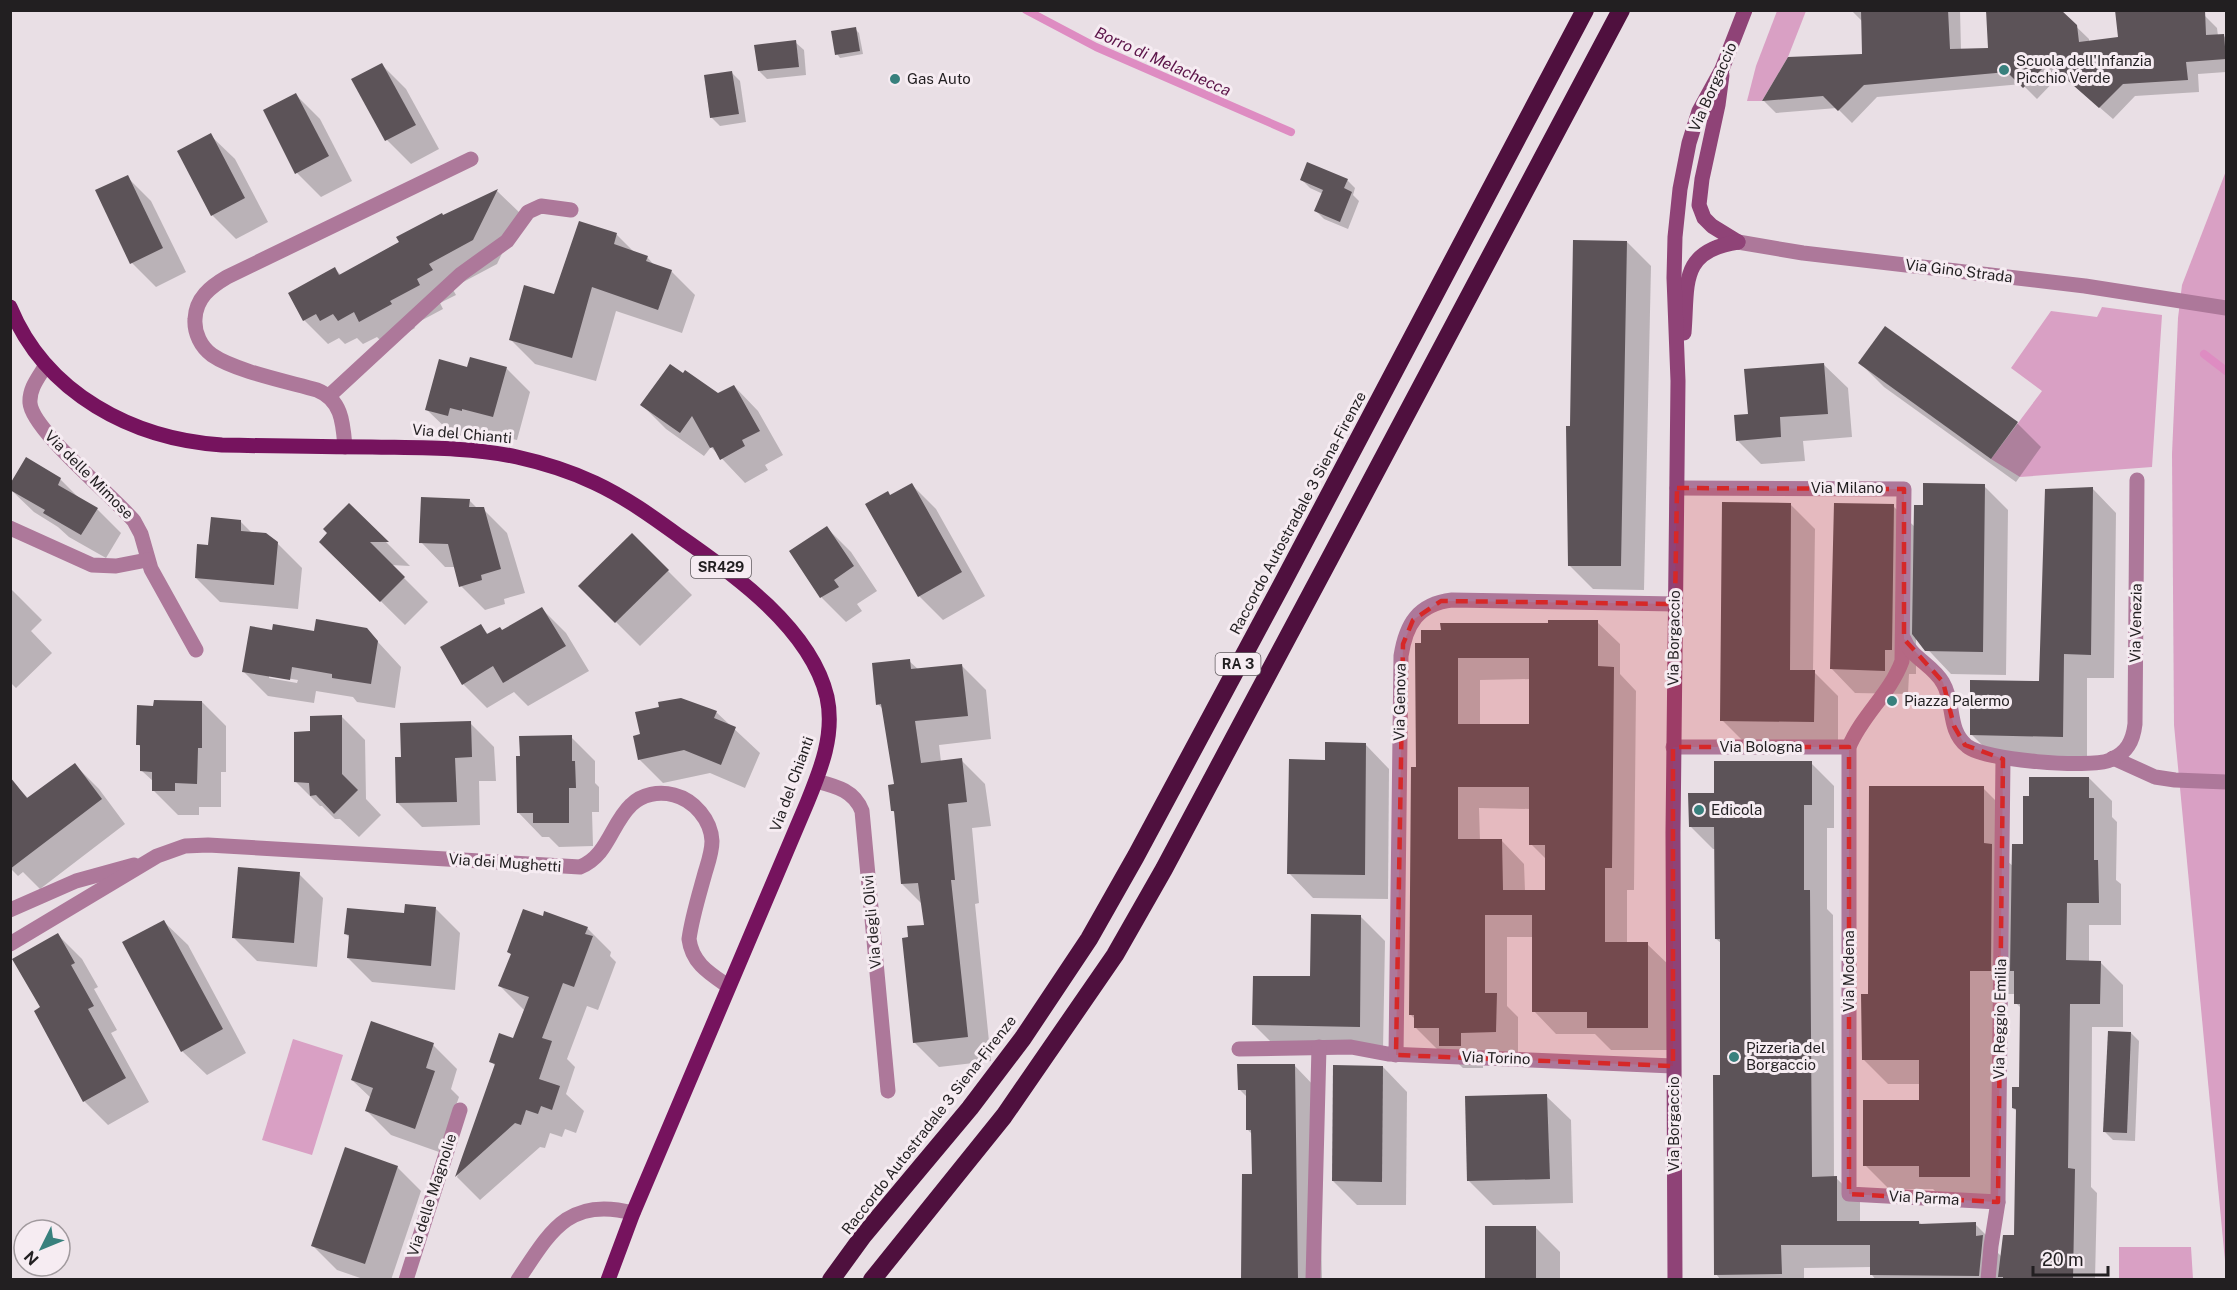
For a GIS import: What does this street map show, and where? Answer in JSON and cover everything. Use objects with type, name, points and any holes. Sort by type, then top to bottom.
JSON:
[{"type":"highway","name":"Raccordo Autostradale 3 Siena-Firenze","points":[[831,1280],[863,1236],[970,1108],[1010,1055],[1089,939],[1275,596],[1585,10]]},
{"type":"highway","name":"RA 3","points":[[872,1280],[1004,1116],[1114,955],[1164,869],[1621,10]]},
{"type":"main road","name":"Via Borgaccio","points":[[1675,1280],[1673,747],[1678,381],[1674,278],[1680,189],[1689,143],[1696,119],[1722,69],[1745,10]]},
{"type":"main road","points":[[1722,69],[1719,105],[1700,190],[1699,205],[1704,218],[1712,226],[1738,242]]},
{"type":"main road","points":[[1678,381],[1693,263],[1701,254],[1715,247],[1738,242]]},
{"type":"main road","name":"Via del Chianti","points":[[10,307],[22,333],[46,365],[61,380],[93,404],[130,424],[165,437],[194,443],[222,445],[457,449],[489,452],[537,461],[597,484],[657,520],[710,558],[757,596],[788,629],[813,664],[824,687],[830,723],[826,749],[816,781],[633,1213],[608,1280]]},
{"type":"street","points":[[345,447],[339,411],[329,396],[317,390],[237,366],[211,354],[202,344],[195,328],[198,304],[208,289],[226,277],[471,159]]},
{"type":"street","points":[[329,396],[461,274],[507,241],[528,212],[541,206],[571,210]]},
{"type":"street","name":"Via Gino Strada","points":[[1738,242],[1803,253],[2085,286],[2226,308]]},
{"type":"street","name":"Via delle Mimose","points":[[46,365],[31,392],[30,403],[33,414],[47,433],[134,521],[141,534],[147,560],[196,650]]},
{"type":"street","name":"Via Venezia","points":[[2114,758],[2129,744],[2135,724],[2137,480]]},
{"type":"street","name":"Via Milano","points":[[1677,488],[1904,489],[1904,639]]},
{"type":"street","points":[[10,528],[93,565],[116,566],[147,560]]},
{"type":"street","name":"Via Genova","points":[[1396,1055],[1401,656],[1404,638],[1413,620],[1430,605],[1452,600],[1675,604]]},
{"type":"street","points":[[1904,639],[1911,650],[1943,682],[1953,726],[1965,745],[1979,753],[2003,759],[2096,763],[2114,758],[2148,774],[2175,780],[2226,782]]},
{"type":"street","points":[[1849,747],[1862,721],[1896,677],[1902,661],[1904,639]]},
{"type":"street","name":"Via Bologna","points":[[1673,747],[1849,747]]},
{"type":"street","name":"Via Modena","points":[[1849,747],[1850,1194]]},
{"type":"street","name":"Via Reggio Emilia","points":[[1988,1280],[1998,1202],[2003,759]]},
{"type":"street","name":"Via degli Olivi","points":[[816,781],[850,793],[859,803],[862,811],[888,1092]]},
{"type":"street","name":"Via dei Mughetti","points":[[10,944],[149,861],[174,849],[196,844],[580,867],[593,860],[605,847],[631,805],[646,796],[669,794],[681,797],[695,806],[710,830],[711,850],[689,939],[691,952],[698,963],[708,973],[729,986]]},
{"type":"street","name":"Via dei Mughetti","points":[[10,910],[76,880],[149,861]]},
{"type":"street","points":[[1313,1280],[1319,1047]]},
{"type":"street","name":"Via Torino","points":[[1239,1048],[1358,1047],[1380,1054],[1396,1055],[1673,1065]]},
{"type":"street","name":"Via delle Magnolie","points":[[406,1280],[460,1110]]},
{"type":"street","name":"Via Parma","points":[[1850,1194],[1998,1202]]},
{"type":"street","points":[[518,1280],[547,1238],[576,1214],[602,1207],[633,1213]]},
{"type":"highlighted area","points":[[1677,488],[1904,489],[1904,639],[1943,682],[1954,726],[1965,745],[2003,759],[1998,1202],[1849,1194],[1849,747],[1673,747],[1673,1066],[1396,1055],[1403,644],[1413,620],[1441,601],[1675,604]]},
{"type":"shaded area","points":[[1777,11],[1806,11],[1788,57],[1762,101],[1747,101],[1756,66]]},
{"type":"shaded area","points":[[2226,171],[2226,1271],[2174,725],[2172,454],[2178,318],[2182,285]]},
{"type":"shaded area","points":[[2102,307],[2162,315],[2152,467],[2020,477],[1991,459],[2042,391],[2011,368],[2051,311],[2097,317]]},
{"type":"shaded area","points":[[293,1039],[343,1055],[312,1155],[262,1140]]},
{"type":"shaded area","points":[[2119,1247],[2191,1247],[2193,1279],[2119,1279]]},
{"type":"building","points":[[1861,10],[1948,10],[1950,49],[1988,48],[1986,10],[2061,10],[2077,25],[2079,42],[2118,37],[2115,10],[2205,10],[2206,35],[2224,34],[2226,59],[2186,62],[2188,80],[2123,84],[2099,108],[2048,63],[2023,88],[2007,72],[1864,85],[1838,111],[1823,96],[1762,101],[1788,57],[1862,54]]},
{"type":"building","points":[[856,27],[860,51],[835,55],[831,31]]},
{"type":"building","points":[[796,40],[799,67],[758,71],[754,45]]},
{"type":"building","points":[[382,63],[416,125],[385,141],[351,79]]},
{"type":"building","points":[[732,71],[739,114],[710,118],[704,75]]},
{"type":"building","points":[[296,93],[329,156],[295,174],[263,110]]},
{"type":"building","points":[[211,133],[245,198],[211,216],[177,151]]},
{"type":"building","points":[[1307,162],[1348,179],[1344,188],[1352,192],[1340,222],[1314,211],[1323,190],[1300,180]]},
{"type":"building","points":[[128,175],[163,248],[130,264],[95,190]]},
{"type":"building","points":[[498,189],[473,240],[429,264],[433,270],[417,279],[420,285],[390,301],[392,304],[359,322],[354,312],[338,321],[333,314],[320,321],[316,314],[303,321],[288,293],[335,267],[339,275],[399,242],[396,237],[442,213],[443,215]]},
{"type":"building","points":[[579,221],[617,233],[614,244],[648,256],[646,261],[672,270],[658,310],[592,287],[572,358],[509,340],[524,285],[554,294]]},
{"type":"building","points":[[1573,240],[1627,241],[1621,566],[1568,566],[1566,426],[1570,426]]},
{"type":"building","points":[[1885,326],[2018,422],[1991,459],[1858,363]]},
{"type":"building","points":[[470,357],[507,367],[493,417],[462,409],[462,411],[450,408],[448,416],[425,410],[439,359],[467,367]]},
{"type":"building","points":[[1824,363],[1828,414],[1780,417],[1781,437],[1736,441],[1734,415],[1748,414],[1744,369]]},
{"type":"building","points":[[670,364],[683,373],[685,370],[718,393],[734,385],[760,431],[742,440],[745,446],[720,460],[713,447],[710,448],[692,416],[680,433],[640,405]]},
{"type":"building","points":[[26,457],[61,478],[58,485],[98,508],[81,535],[43,513],[45,510],[10,490],[10,484]]},
{"type":"building","points":[[912,483],[962,572],[918,597],[865,504],[888,491],[890,495]]},
{"type":"building","points":[[1923,483],[1985,484],[1983,652],[1925,651],[1912,634],[1914,505],[1923,505]]},
{"type":"building","points":[[2093,487],[2091,655],[2064,654],[2063,737],[1970,735],[1970,680],[2039,681],[2045,489]]},
{"type":"building","points":[[421,497],[470,499],[469,507],[484,507],[501,569],[481,575],[482,580],[459,587],[448,544],[419,543]]},
{"type":"building","points":[[1722,502],[1791,503],[1790,670],[1815,670],[1814,722],[1720,721]]},
{"type":"building","points":[[349,503],[389,542],[370,542],[405,577],[380,602],[319,542],[327,533],[323,529]]},
{"type":"building","points":[[1834,503],[1894,504],[1892,650],[1885,650],[1885,671],[1830,669]]},
{"type":"building","points":[[211,517],[241,520],[241,531],[266,533],[278,542],[274,585],[195,578],[197,544],[208,545]]},
{"type":"building","points":[[827,526],[854,566],[834,580],[839,587],[820,598],[789,551]]},
{"type":"building","points":[[632,533],[669,570],[615,623],[578,586]]},
{"type":"building","points":[[542,607],[566,646],[503,683],[493,666],[462,685],[440,647],[481,624],[487,634],[500,627],[502,630]]},
{"type":"building","points":[[316,619],[367,628],[378,641],[371,684],[332,678],[332,674],[292,667],[290,680],[242,672],[250,626],[272,630],[273,624],[314,631]]},
{"type":"building","points":[[1548,620],[1598,620],[1598,666],[1614,667],[1612,868],[1605,868],[1605,942],[1648,942],[1648,1028],[1587,1028],[1587,1012],[1532,1012],[1532,915],[1485,915],[1485,993],[1497,993],[1496,1032],[1461,1033],[1461,1046],[1439,1046],[1439,1028],[1414,1028],[1414,1015],[1409,1015],[1411,767],[1416,767],[1415,643],[1421,643],[1421,630],[1441,630],[1440,623],[1548,623]],"holes":[[[1458,658],[1529,658],[1529,724],[1458,724]],[[1458,787],[1529,787],[1529,845],[1545,845],[1545,890],[1503,890],[1502,839],[1458,839]]]},
{"type":"building","points":[[910,659],[911,669],[962,664],[968,716],[915,721],[921,763],[962,758],[967,802],[948,804],[955,880],[951,880],[968,1037],[913,1043],[902,938],[908,937],[907,926],[924,925],[918,883],[901,884],[894,811],[891,811],[888,785],[894,784],[881,704],[876,705],[872,663]]},
{"type":"building","points":[[681,698],[717,711],[714,718],[736,727],[721,765],[684,750],[638,760],[633,736],[640,734],[635,712],[659,707],[658,702]]},
{"type":"building","points":[[154,700],[202,701],[202,748],[198,748],[197,784],[175,783],[175,791],[152,791],[152,772],[140,771],[140,745],[136,745],[137,705],[153,706]]},
{"type":"building","points":[[342,715],[342,774],[358,790],[334,814],[316,795],[310,796],[309,783],[294,782],[294,732],[310,731],[310,716]]},
{"type":"building","points":[[471,721],[472,757],[455,758],[457,802],[396,803],[395,757],[401,757],[400,723]]},
{"type":"building","points":[[572,735],[572,761],[575,761],[576,788],[569,788],[569,823],[533,823],[533,813],[517,813],[516,756],[520,756],[519,736]]},
{"type":"building","points":[[1325,742],[1366,743],[1365,875],[1287,874],[1289,759],[1325,760]]},
{"type":"building","points":[[1714,761],[1812,761],[1812,805],[1804,805],[1804,890],[1810,890],[1812,1177],[1837,1176],[1837,1221],[1919,1221],[1919,1224],[1976,1222],[1976,1236],[1983,1235],[1979,1276],[1870,1275],[1870,1245],[1781,1245],[1782,1274],[1714,1275],[1713,1075],[1720,1075],[1720,939],[1715,939],[1714,827],[1689,827],[1688,793],[1714,793]]},
{"type":"building","points":[[75,763],[102,799],[10,869],[10,777],[27,798]]},
{"type":"building","points":[[2029,777],[2089,777],[2089,798],[2094,798],[2094,860],[2098,860],[2099,903],[2067,903],[2066,960],[2101,961],[2100,1004],[2070,1004],[2068,1168],[2075,1169],[2073,1280],[2003,1280],[2003,1277],[1998,1277],[2003,1235],[2014,1235],[2016,1109],[2012,1108],[2012,1087],[2019,1087],[2020,1004],[2014,1004],[2014,971],[2010,971],[2012,844],[2023,844],[2023,796],[2029,796]]},
{"type":"building","points":[[1869,786],[1984,786],[1984,843],[1992,844],[1991,971],[1970,971],[1970,1177],[1919,1177],[1919,1166],[1863,1166],[1863,1100],[1919,1100],[1919,1060],[1862,1060],[1861,994],[1868,994]]},
{"type":"building","points":[[238,867],[300,872],[294,943],[232,938]]},
{"type":"building","points":[[405,904],[436,907],[431,966],[347,958],[349,935],[344,934],[347,908],[404,913]]},
{"type":"building","points":[[523,909],[543,916],[544,911],[588,927],[585,934],[593,936],[574,987],[563,983],[542,1038],[552,1041],[539,1079],[560,1086],[552,1110],[541,1106],[538,1114],[526,1110],[521,1125],[515,1123],[455,1177],[495,1064],[489,1062],[499,1033],[513,1038],[529,997],[498,986],[511,954],[507,952]]},
{"type":"building","points":[[1311,914],[1361,915],[1360,1027],[1252,1025],[1253,976],[1310,976]]},
{"type":"building","points":[[164,920],[223,1029],[181,1052],[122,942]]},
{"type":"building","points":[[58,933],[75,963],[71,965],[94,1006],[88,1009],[126,1078],[83,1102],[34,1011],[40,1007],[12,959]]},
{"type":"building","points":[[371,1021],[434,1043],[426,1068],[435,1071],[415,1129],[365,1111],[373,1088],[351,1080]]},
{"type":"building","points":[[2108,1031],[2131,1032],[2127,1133],[2103,1132]]},
{"type":"building","points":[[1237,1064],[1295,1064],[1298,1280],[1241,1280],[1242,1174],[1252,1174],[1251,1130],[1246,1130],[1246,1090],[1238,1090]]},
{"type":"building","points":[[1333,1065],[1383,1066],[1382,1182],[1332,1181]]},
{"type":"building","points":[[1547,1094],[1550,1179],[1467,1181],[1465,1096]]},
{"type":"building","points":[[345,1147],[398,1166],[365,1264],[311,1246]]},
{"type":"building","points":[[1485,1226],[1536,1226],[1536,1280],[1485,1280]]},
{"type":"waterway","name":"Borro di Melachecca","points":[[1026,10],[1096,47],[1291,132]]},
{"type":"waterway","name":"Borro di Melachecca","points":[[2204,354],[2226,371]]},
{"type":"place","name":"Scuola dell'Infanzia Picchio Verde","points":[[2004,70]]},
{"type":"place","name":"Gas Auto","points":[[895,79]]},
{"type":"place","name":"Piazza Palermo","points":[[1892,701]]},
{"type":"place","name":"Edicola","points":[[1699,810]]},
{"type":"place","name":"Pizzeria del Borgaccio","points":[[1734,1057]]}]
